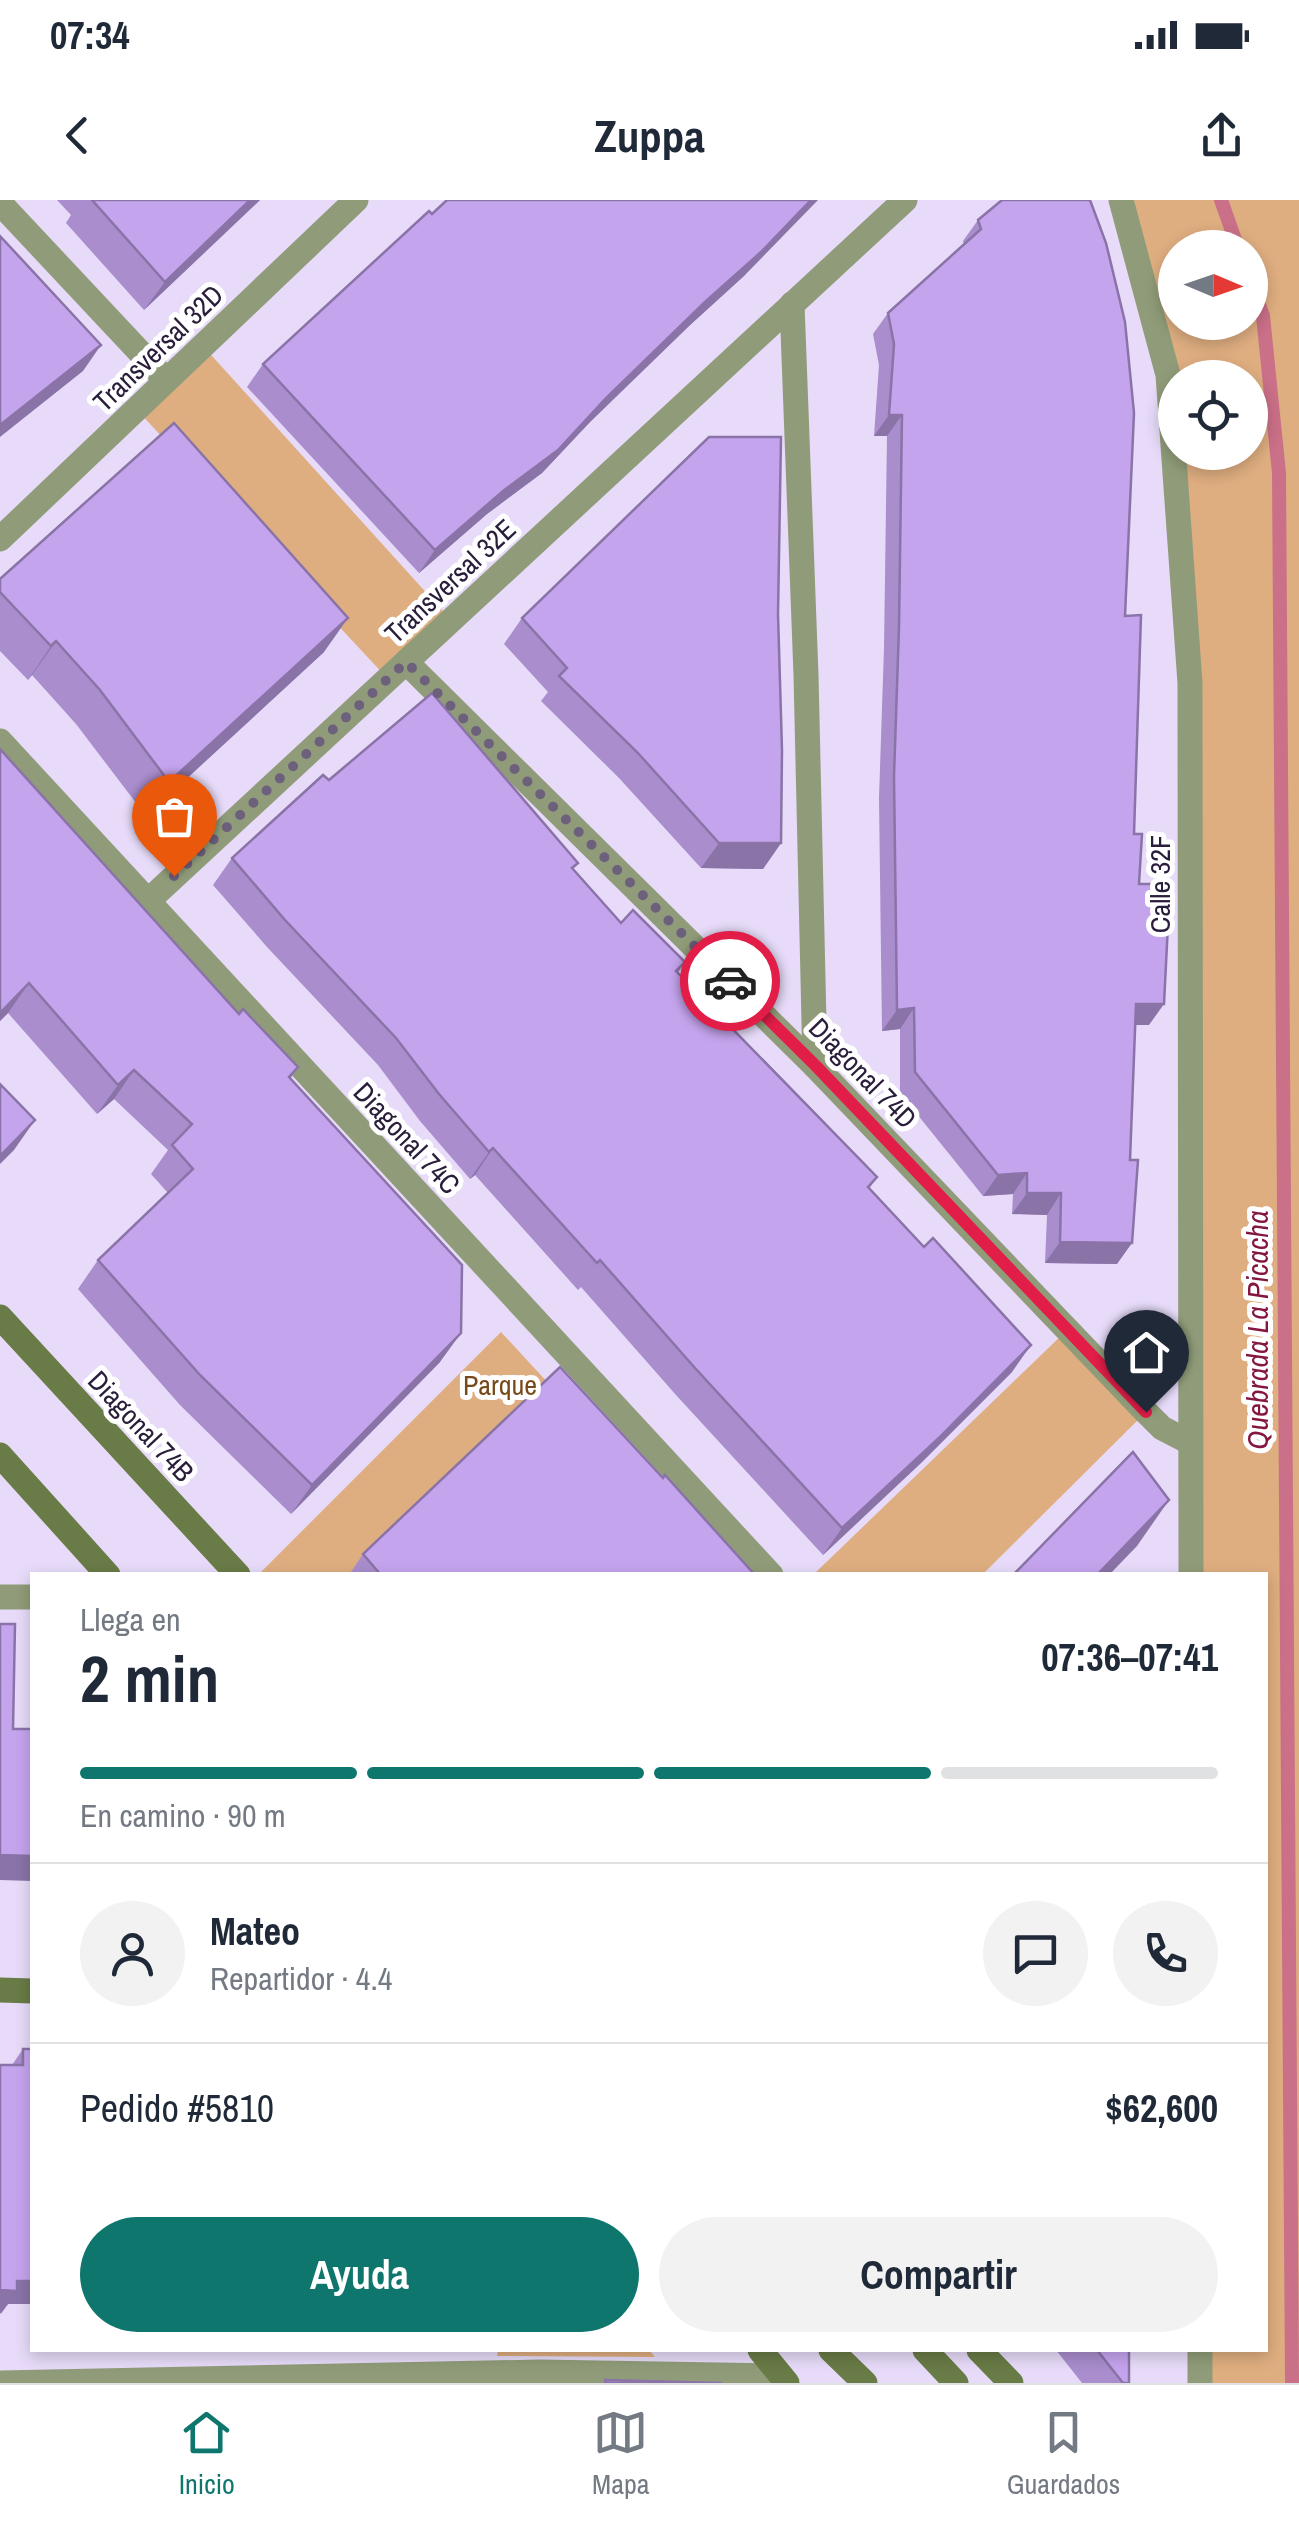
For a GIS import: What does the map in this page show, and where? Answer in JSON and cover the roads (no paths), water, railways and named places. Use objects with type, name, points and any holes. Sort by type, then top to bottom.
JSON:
[{"type":"main road","name":"Diagonal 74B","points":[[0,1317],[235,1572]]},
{"type":"main road","points":[[0,1455],[105,1572]]},
{"type":"main road","points":[[0,1990],[30,1990]]},
{"type":"main road","points":[[762,2352],[784,2380]]},
{"type":"main road","points":[[833,2352],[865,2383]]},
{"type":"main road","points":[[927,2352],[956,2383]]},
{"type":"main road","points":[[981,2352],[1011,2383]]},
{"type":"street","name":"Transversal 32D","points":[[0,539],[356,200]]},
{"type":"street","name":"Transversal 32E","points":[[148,901],[905,200]]},
{"type":"street","name":"Calle 32F","points":[[1122,200],[1168,376],[1190,683],[1190,1572]]},
{"type":"street","points":[[0,203],[166,380]]},
{"type":"street","points":[[792,304],[816,1066]]},
{"type":"street","name":"Diagonal 74D","points":[[406,662],[816,1066],[1162,1428],[1189,1442]]},
{"type":"street","name":"Diagonal 74C","points":[[0,741],[768,1572]]},
{"type":"street","points":[[0,1597],[30,1597]]},
{"type":"street","points":[[1200,2352],[1200,2383]]},
{"type":"street","points":[[0,2382],[784,2380]]},
{"type":"waterway","name":"Quebrada La Picacha","points":[[1221,200],[1232,230]]},
{"type":"waterway","name":"Quebrada La Picacha","points":[[1265,340],[1279,473],[1292,2383]]},
{"type":"park label","name":"Parque","points":[[500,1385]]}]
